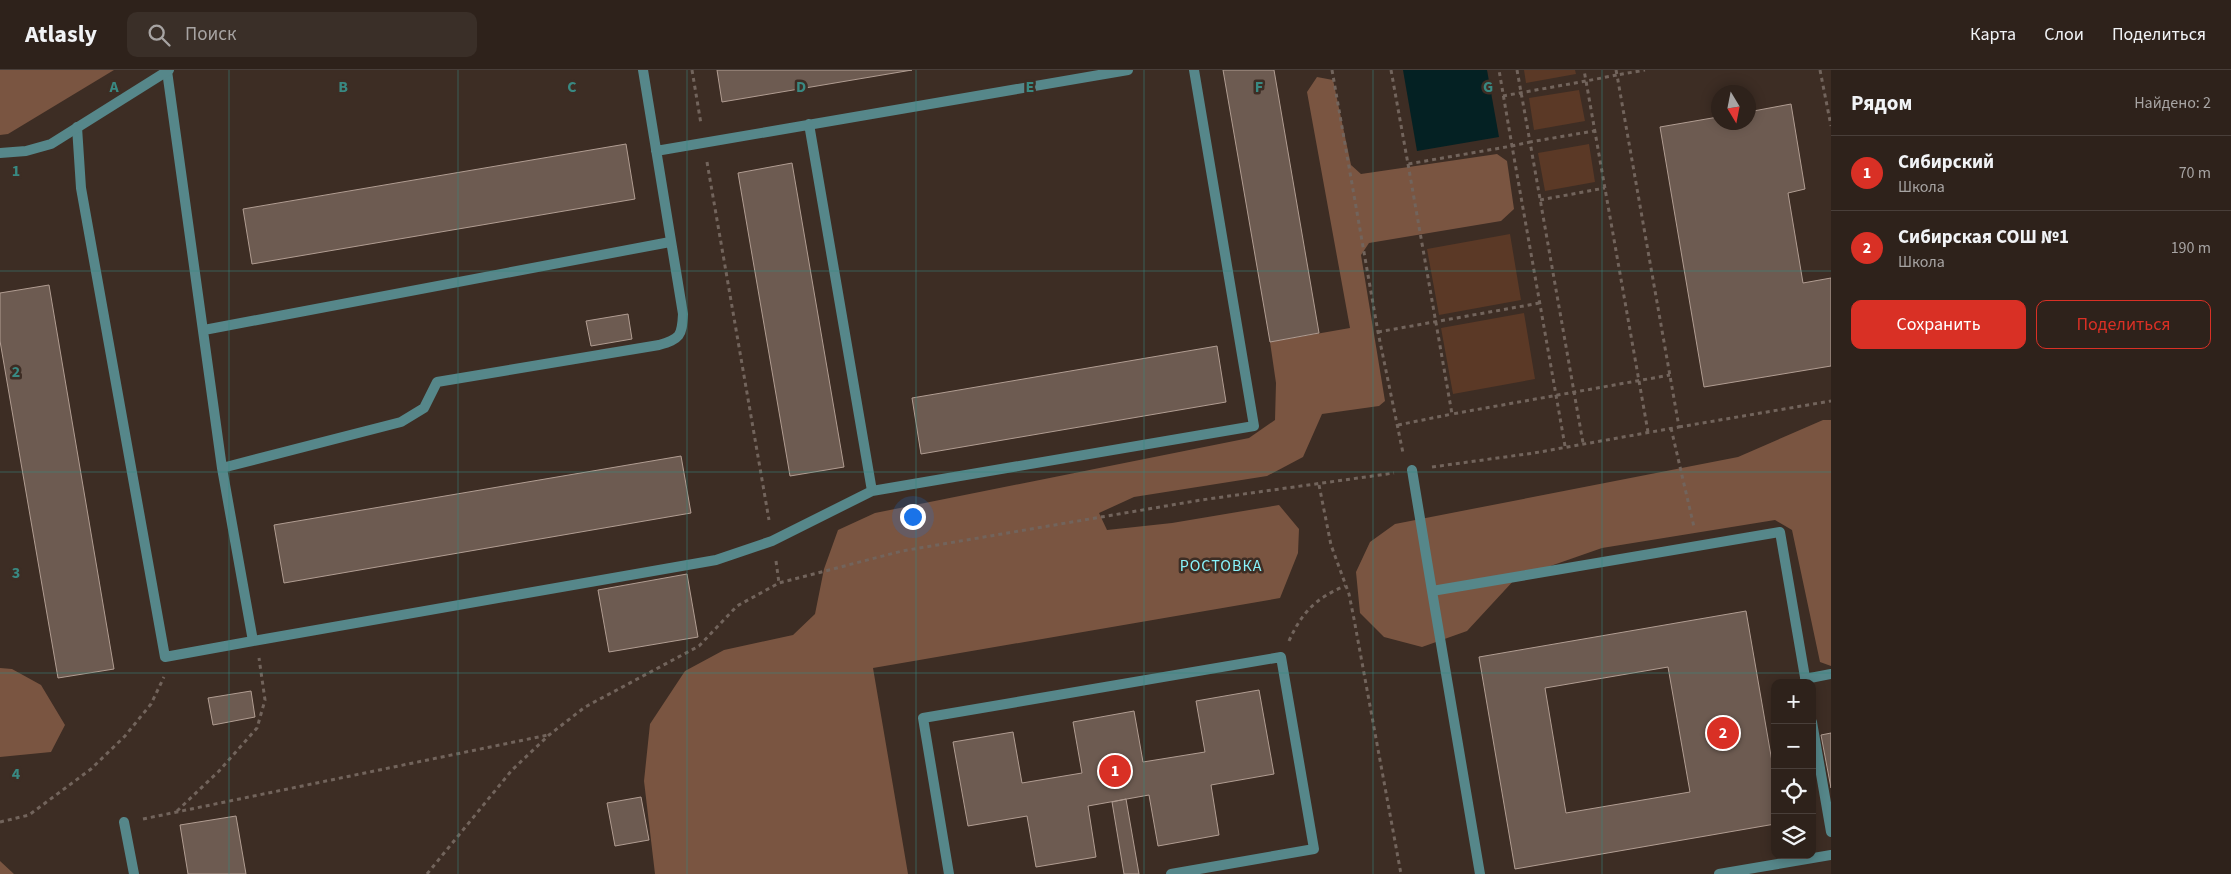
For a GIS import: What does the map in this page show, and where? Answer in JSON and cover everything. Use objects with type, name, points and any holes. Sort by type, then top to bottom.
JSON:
[{"type":"street","points":[[0,153],[26,151],[51,144],[168,70],[222,468],[254,641]]},
{"type":"street","points":[[222,468],[401,422],[424,408],[438,382],[659,345],[675,340],[682,330],[683,314],[643,70]]},
{"type":"street","points":[[656,151],[1128,70]]},
{"type":"street","points":[[77,127],[82,188],[165,657],[716,560],[772,541],[872,491],[1254,426],[1194,70]]},
{"type":"street","points":[[809,124],[872,491]]},
{"type":"street","points":[[204,330],[670,242]]},
{"type":"street","points":[[1409,470],[1432,591],[1480,874]]},
{"type":"street","points":[[1432,591],[1780,532],[1805,679]]},
{"type":"street","points":[[949,874],[923,718],[1281,657],[1314,850],[1200,872],[1171,874]]},
{"type":"street","points":[[1812,679],[1831,674]]},
{"type":"street","points":[[1812,724],[1831,832]]},
{"type":"street","points":[[124,822],[134,874]]},
{"type":"street","points":[[1719,874],[1831,855]]},
{"type":"path","points":[[692,70],[779,583]]},
{"type":"path","points":[[1332,70],[1378,332],[1409,470]]},
{"type":"path","points":[[1392,70],[1452,414]]},
{"type":"path","points":[[1499,70],[1565,446]]},
{"type":"path","points":[[1517,70],[1583,443]]},
{"type":"path","points":[[1584,70],[1648,432]]},
{"type":"path","points":[[1616,70],[1679,427]]},
{"type":"path","points":[[1503,96],[1645,70]]},
{"type":"path","points":[[1820,70],[1831,126]]},
{"type":"path","points":[[1408,164],[1594,131]]},
{"type":"path","points":[[1540,200],[1605,188]]},
{"type":"path","points":[[1378,332],[1540,303]]},
{"type":"path","points":[[1398,425],[1670,375]]},
{"type":"path","points":[[427,874],[512,770],[549,735],[585,707],[674,662],[699,646],[736,606],[779,583],[902,551],[1201,500],[1319,485],[1409,470],[1534,453],[1565,446],[1831,401]]},
{"type":"path","points":[[1671,428],[1698,545]]},
{"type":"path","points":[[1319,485],[1331,545],[1346,586],[1354,619],[1401,874]]},
{"type":"path","points":[[1281,657],[1298,621],[1328,593],[1346,586]]},
{"type":"path","points":[[177,812],[257,728],[265,700],[254,641]]},
{"type":"path","points":[[0,822],[29,815],[91,769],[125,736],[151,704],[165,673],[165,657]]},
{"type":"path","points":[[124,822],[549,735]]},
{"type":"shaded area","points":[[0,70],[114,70],[8,134],[0,135]]},
{"type":"shaded area","points":[[1524,70],[1575,70],[1576,74],[1526,83]]},
{"type":"shaded area","points":[[1317,77],[1333,80],[1351,165],[1361,174],[1497,154],[1507,161],[1514,209],[1501,221],[1369,243],[1361,255],[1385,401],[1379,406],[1322,414],[1303,457],[1267,476],[1134,497],[1099,513],[1107,530],[1172,523],[1279,505],[1299,529],[1298,553],[1280,598],[873,668],[908,874],[655,874],[644,781],[650,724],[685,671],[724,650],[793,635],[815,614],[824,569],[838,530],[875,513],[1249,438],[1275,420],[1276,383],[1270,342],[1350,328],[1307,92]]},
{"type":"shaded area","points":[[1579,90],[1585,121],[1534,130],[1529,98]]},
{"type":"shaded area","points":[[1589,144],[1595,182],[1545,191],[1538,153]]},
{"type":"shaded area","points":[[1510,234],[1521,300],[1439,315],[1427,249]]},
{"type":"shaded area","points":[[1524,313],[1535,379],[1453,394],[1441,328]]},
{"type":"shaded area","points":[[1823,420],[1831,420],[1831,666],[1820,662],[1792,530],[1775,520],[1602,548],[1516,578],[1467,631],[1422,647],[1384,637],[1360,613],[1356,572],[1370,542],[1395,524],[1738,457]]},
{"type":"shaded area","points":[[0,668],[12,669],[41,685],[65,725],[51,752],[0,757]]},
{"type":"shaded area","points":[[0,861],[14,874],[0,874]]},
{"type":"water","points":[[1403,70],[1487,70],[1499,137],[1417,151]]},
{"type":"building","points":[[717,70],[912,70],[722,102]]},
{"type":"building","points":[[1223,70],[1274,70],[1319,333],[1270,342]]},
{"type":"building","points":[[1791,104],[1805,189],[1788,193],[1803,283],[1831,278],[1831,366],[1704,387],[1660,127],[1711,118],[1711,130],[1756,130],[1756,111]]},
{"type":"building","points":[[626,144],[635,199],[252,264],[243,209]]},
{"type":"building","points":[[792,163],[844,467],[790,476],[738,173]]},
{"type":"building","points":[[49,285],[114,669],[58,678],[0,341],[0,293]]},
{"type":"building","points":[[628,314],[632,339],[591,346],[586,321]]},
{"type":"building","points":[[1217,346],[1226,402],[921,454],[912,398]]},
{"type":"building","points":[[681,456],[691,513],[284,583],[274,525]]},
{"type":"building","points":[[687,574],[698,637],[609,652],[598,590]]},
{"type":"building","points":[[1746,611],[1771,756],[1771,825],[1515,869],[1479,657]],"holes":[[[1668,667],[1690,792],[1566,813],[1545,688]]]},
{"type":"building","points":[[1259,690],[1274,774],[1211,785],[1219,835],[1158,846],[1149,795],[1088,806],[1096,857],[1036,867],[1027,816],[968,826],[953,742],[1013,732],[1022,783],[1082,773],[1073,722],[1134,711],[1143,762],[1205,752],[1196,701]]},
{"type":"building","points":[[251,691],[255,717],[213,725],[208,698]]},
{"type":"building","points":[[1831,733],[1831,788],[1821,735]]},
{"type":"building","points":[[641,797],[649,840],[615,846],[607,803]]},
{"type":"building","points":[[1126,799],[1139,874],[1124,874],[1112,802]]},
{"type":"building","points":[[236,816],[246,874],[188,874],[180,825]]},
{"type":"place","name":"Сибирская СОШ №1","points":[[1723,733]]},
{"type":"place","name":"Сибирский","points":[[1115,771]]},
{"type":"district","name":"РОСТОВКА","points":[[1221,565]]}]
